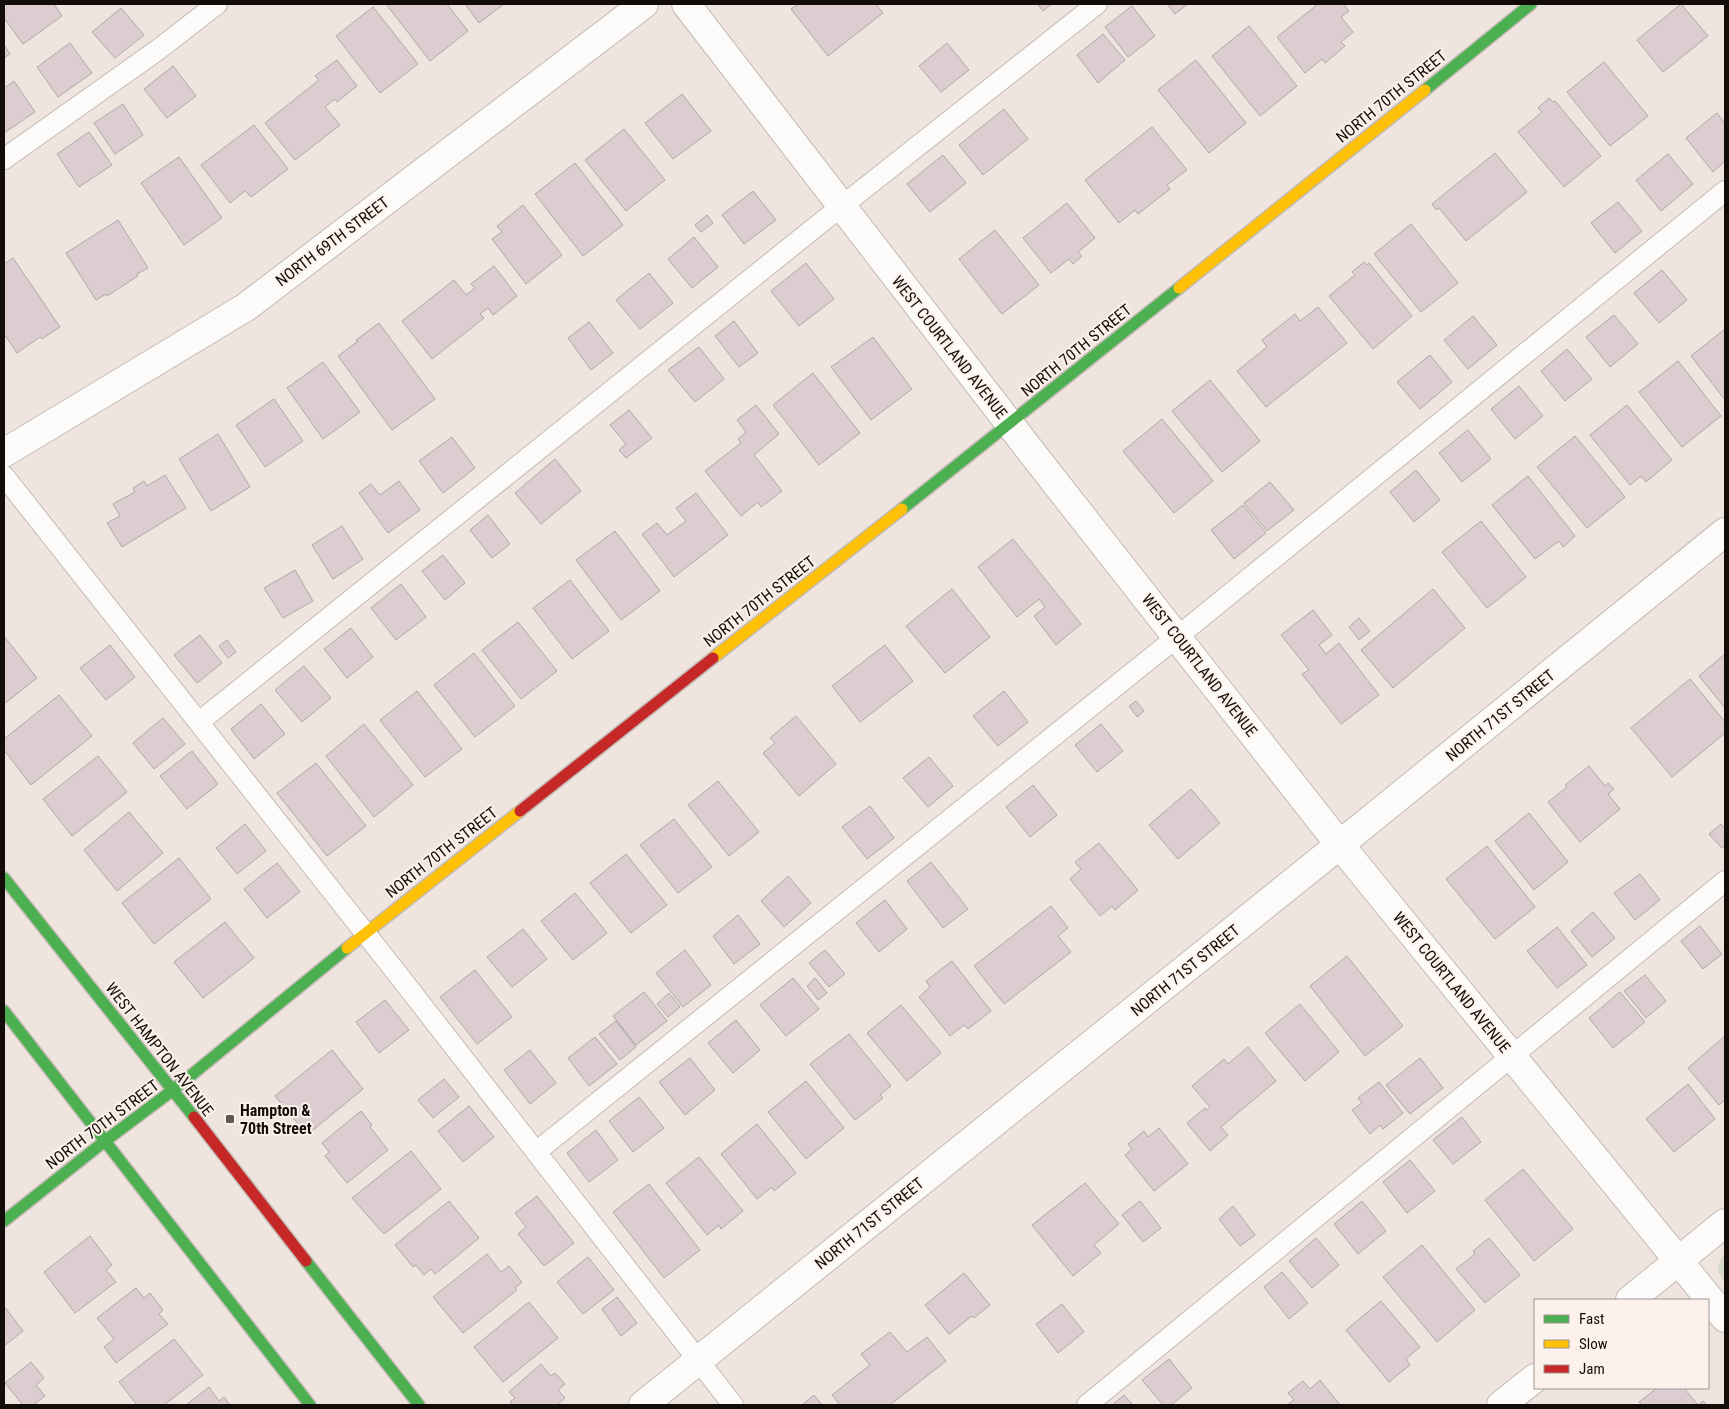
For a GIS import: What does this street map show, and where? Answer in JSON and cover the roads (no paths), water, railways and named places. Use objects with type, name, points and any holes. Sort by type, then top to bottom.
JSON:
[{"type":"street","name":"NORTH 69TH STREET","points":[[4,453],[246,307],[644,4]]},
{"type":"street","name":"WEST COURTLAND AVENUE","points":[[686,4],[1010,424],[1340,845],[1725,1318]]},
{"type":"street","name":"NORTH 70TH STREET","points":[[4,1221],[104,1141],[173,1090],[365,932],[1010,424],[1531,4]]},
{"type":"street","name":"NORTH 71ST STREET","points":[[643,1405],[1340,845],[1725,532]]},
{"type":"street","name":"WEST HAMPTON AVENUE","points":[[4,878],[173,1090],[419,1405]]},
{"type":"street","points":[[4,1011],[310,1405]]},
{"type":"street","points":[[1631,1299],[1725,1223]]},
{"type":"street","points":[[1501,1405],[1534,1379]]},
{"type":"lane","points":[[4,159],[159,49],[217,4]]},
{"type":"lane","points":[[199,722],[1097,4]]},
{"type":"lane","points":[[536,1152],[1178,637],[1725,191]]},
{"type":"lane","points":[[4,476],[365,932],[733,1405]]},
{"type":"lane","points":[[1086,1405],[1725,881]]},
{"type":"place","name":"Hampton & 70th Street","points":[[230,1119]]}]
